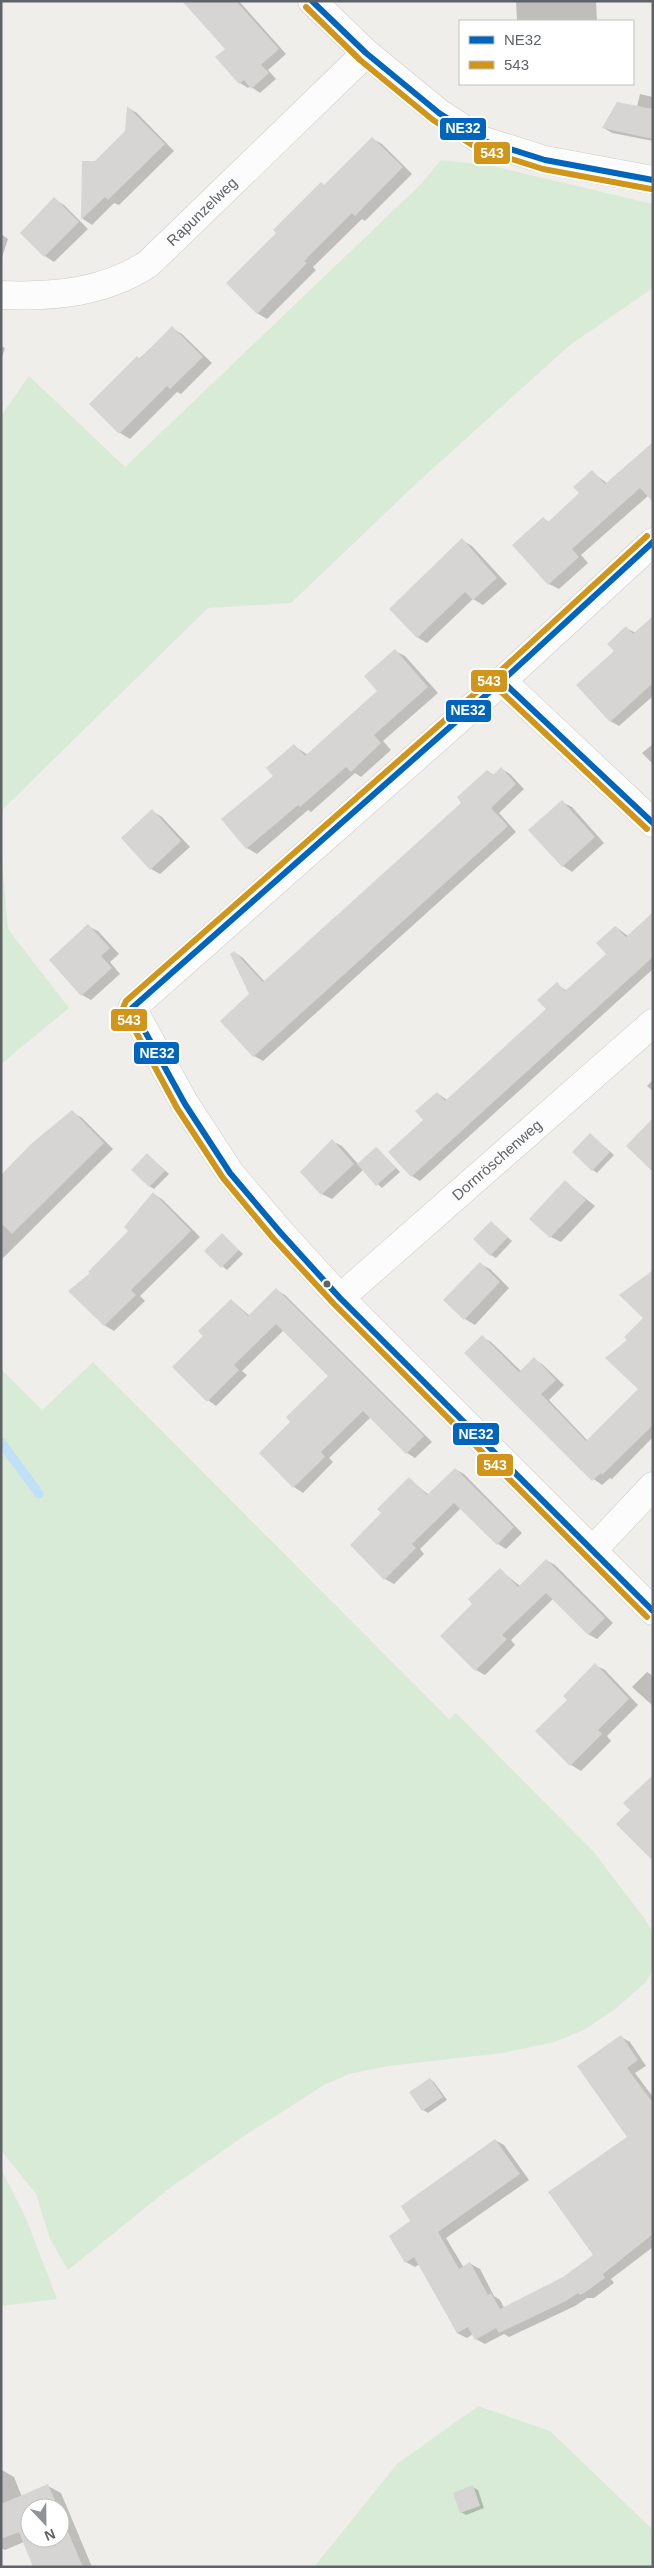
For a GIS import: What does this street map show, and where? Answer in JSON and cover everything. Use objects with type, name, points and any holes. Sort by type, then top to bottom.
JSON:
[{"type":"street","points":[[312,1],[366,53],[439,112],[481,140],[545,160],[653,180]]},
{"type":"street","name":"Rapunzelweg","points":[[1,295],[44,295],[101,287],[130,276],[148,264],[366,53]]},
{"type":"street","points":[[653,542],[502,681],[132,1008],[185,1104],[230,1173],[340,1298],[653,1611]]},
{"type":"street","points":[[502,681],[653,823]]},
{"type":"street","name":"Dornröschenweg","points":[[340,1298],[653,1023]]},
{"type":"street","points":[[592,1551],[653,1486]]},
{"type":"green space","points":[[441,160],[488,165],[653,204],[653,288],[570,345],[420,480],[291,603],[208,608],[1,811],[1,416],[29,376],[125,467],[422,183]]},
{"type":"green space","points":[[1,849],[8,929],[69,1008],[1,1064]]},
{"type":"green space","points":[[93,1362],[449,1719],[456,1713],[593,1851],[644,1918],[653,1933],[653,1970],[645,1983],[614,2010],[584,2030],[554,2042],[502,2053],[388,2066],[349,2074],[324,2085],[244,2136],[171,2187],[68,2270],[50,2239],[36,2194],[1,2150],[1,1369],[42,1410]]},
{"type":"green space","points":[[1,2169],[25,2216],[57,2299],[1,2306]]},
{"type":"green space","points":[[478,2406],[550,2431],[653,2530],[653,2567],[314,2567],[397,2464]]},
{"type":"building","points":[[182,1],[236,1],[279,49],[261,65],[269,73],[251,89],[244,80],[239,84],[215,57],[225,49]]},
{"type":"building","points":[[617,102],[653,109],[653,139],[602,128]]},
{"type":"building","points":[[127,106],[165,144],[108,200],[105,197],[81,220],[82,161],[95,161],[125,131]]},
{"type":"building","points":[[372,137],[403,167],[355,216],[352,213],[304,261],[307,263],[257,314],[226,283],[276,233],[273,230],[321,182],[324,185]]},
{"type":"building","points":[[54,197],[79,222],[44,257],[20,233]]},
{"type":"building","points":[[172,326],[203,357],[170,389],[167,386],[119,434],[89,404],[137,356],[140,359]]},
{"type":"building","points":[[653,442],[653,502],[640,488],[572,549],[579,557],[548,585],[512,545],[543,517],[548,522],[579,493],[573,487],[592,470],[605,484]]},
{"type":"building","points":[[462,538],[497,578],[473,600],[465,592],[417,638],[389,609]]},
{"type":"building","points":[[653,616],[653,683],[610,722],[576,685],[614,651],[607,644],[626,626],[633,634]]},
{"type":"building","points":[[395,649],[428,687],[374,735],[381,743],[351,772],[346,767],[300,807],[298,805],[246,849],[221,819],[273,776],[266,768],[294,744],[305,756],[377,691],[364,676]]},
{"type":"building","points":[[501,767],[516,784],[491,808],[508,826],[253,1057],[220,1021],[249,994],[230,954],[234,951],[263,982],[461,803],[457,797],[487,770],[493,775]]},
{"type":"building","points":[[562,800],[595,837],[562,867],[528,830]]},
{"type":"building","points":[[152,809],[181,841],[150,870],[121,838]]},
{"type":"building","points":[[653,912],[653,957],[411,1177],[388,1152],[423,1120],[415,1111],[437,1092],[445,1101],[546,1009],[537,1000],[557,982],[565,991],[606,954],[596,943],[615,926],[626,937]]},
{"type":"building","points":[[88,924],[110,948],[101,956],[112,968],[81,996],[49,960]]},
{"type":"building","points":[[72,1110],[104,1143],[12,1234],[1,1223],[1,1175],[31,1144]]},
{"type":"building","points":[[653,1118],[653,1172],[626,1146]]},
{"type":"building","points":[[590,1133],[610,1152],[592,1171],[572,1152]]},
{"type":"building","points":[[332,1139],[354,1164],[321,1195],[300,1172]]},
{"type":"building","points":[[376,1147],[396,1168],[376,1186],[357,1164]]},
{"type":"building","points":[[147,1153],[165,1171],[149,1187],[131,1170]]},
{"type":"building","points":[[565,1180],[586,1200],[550,1238],[529,1219]]},
{"type":"building","points":[[153,1192],[191,1231],[131,1290],[136,1295],[104,1326],[68,1291],[90,1273],[88,1272],[128,1231],[124,1227]]},
{"type":"building","points":[[491,1221],[508,1237],[490,1256],[473,1239]]},
{"type":"building","points":[[222,1233],[239,1250],[221,1268],[204,1251]]},
{"type":"building","points":[[480,1262],[500,1282],[464,1320],[443,1300]]},
{"type":"building","points":[[653,1270],[653,1425],[602,1475],[601,1473],[592,1481],[464,1353],[482,1335],[519,1372],[534,1357],[556,1380],[541,1394],[586,1441],[638,1389],[605,1358],[627,1340],[624,1337],[643,1318],[619,1295]]},
{"type":"building","points":[[276,1288],[424,1436],[406,1454],[363,1411],[321,1452],[325,1457],[293,1488],[259,1453],[290,1422],[286,1417],[328,1376],[276,1324],[234,1365],[239,1370],[207,1402],[172,1367],[203,1336],[198,1331],[231,1299],[248,1316]]},
{"type":"building","points":[[455,1468],[514,1527],[497,1545],[454,1503],[412,1544],[416,1548],[384,1580],[350,1545],[381,1513],[377,1509],[409,1477],[427,1495]]},
{"type":"building","points":[[546,1559],[605,1618],[588,1635],[546,1593],[502,1635],[507,1639],[475,1671],[440,1636],[472,1604],[468,1599],[500,1568],[518,1587]]},
{"type":"building","points":[[595,1663],[629,1699],[598,1730],[602,1734],[570,1766],[535,1731],[567,1700],[563,1696]]},
{"type":"building","points":[[653,1775],[653,1861],[616,1824],[630,1810],[623,1803]]},
{"type":"building","points":[[621,2035],[638,2060],[627,2068],[653,2103],[653,2234],[603,2274],[605,2278],[584,2293],[580,2295],[578,2293],[566,2301],[499,2333],[496,2328],[475,2340],[468,2327],[457,2333],[414,2257],[405,2263],[389,2236],[410,2221],[401,2206],[495,2139],[520,2174],[438,2232],[459,2269],[470,2262],[488,2295],[491,2293],[500,2309],[563,2277],[593,2255],[548,2192],[627,2137],[577,2066]]},
{"type":"building","points":[[430,2078],[443,2097],[422,2111],[409,2092]]},
{"type":"building","points":[[48,2484],[54,2498],[20,2498],[20,2534],[19,2532],[1,2539],[1,2504]]},
{"type":"building","points":[[473,2485],[480,2506],[460,2513],[453,2493]]},
{"type":"building","points":[[70,2536],[83,2567],[33,2567],[25,2548],[70,2548]]},
{"type":"waterway","points":[[1,1442],[39,1494]]},
{"type":"transit line","name":"NE32","points":[[312,1],[366,53],[439,113],[481,140],[545,160],[653,180]]},
{"type":"transit line","name":"543","points":[[306,7],[360,60],[433,120],[477,148],[543,169],[651,189]]},
{"type":"transit line","name":"543","points":[[647,536],[496,675],[126,1001],[123,1008],[177,1108],[223,1178],[273,1238],[334,1304],[647,1617]]},
{"type":"transit line","name":"NE32","points":[[653,542],[502,681],[132,1008],[185,1104],[230,1173],[280,1232],[340,1298],[653,1611]]},
{"type":"transit line","name":"NE32","points":[[502,681],[653,823]]},
{"type":"transit line","name":"543","points":[[496,687],[647,829]]}]
